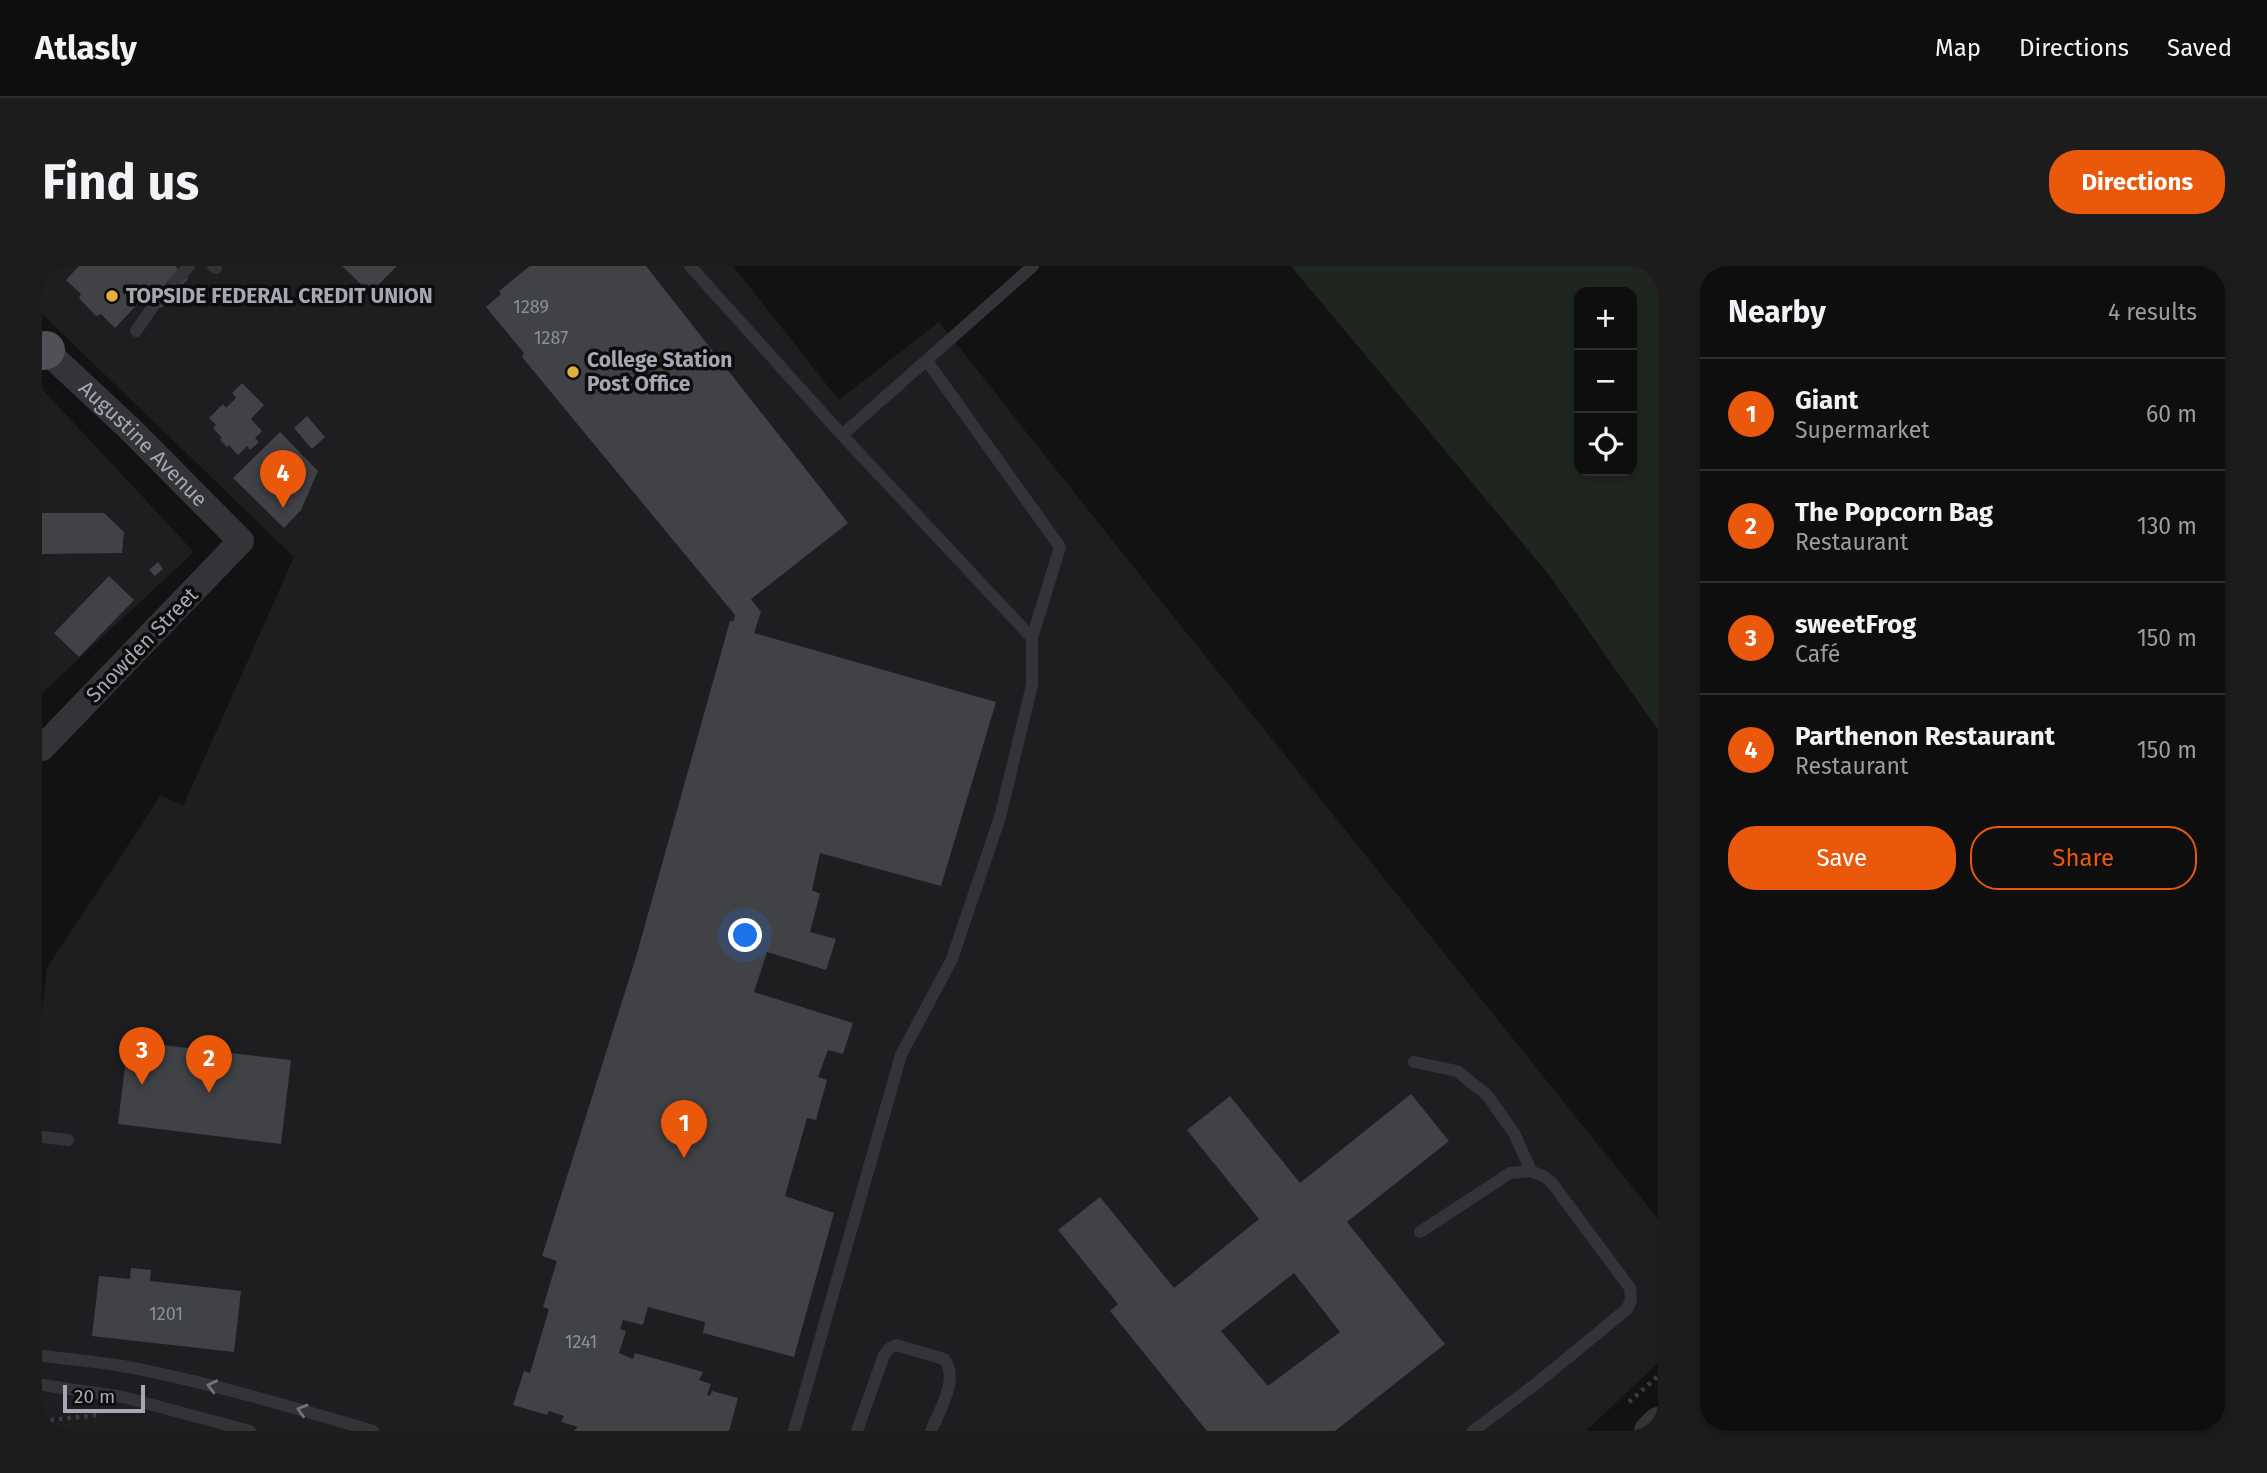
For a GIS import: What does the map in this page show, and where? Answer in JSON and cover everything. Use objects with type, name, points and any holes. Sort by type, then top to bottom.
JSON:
[{"type":"street","name":"Augustine Avenue","points":[[43,350],[130,428],[241,541]]},
{"type":"street","name":"Snowden Street","points":[[42,748],[241,541]]},
{"type":"street","points":[[1650,1431],[1658,1423]]},
{"type":"lane","points":[[136,331],[154,305],[189,266]]},
{"type":"lane","points":[[690,266],[842,435],[1032,638]]},
{"type":"lane","points":[[842,435],[1033,266]]},
{"type":"lane","points":[[794,1431],[901,1055],[952,959],[1000,817],[1032,685],[1032,638],[1060,547],[927,361]]},
{"type":"lane","points":[[1414,1062],[1457,1071],[1486,1095],[1514,1133],[1531,1171]]},
{"type":"lane","points":[[42,1137],[68,1140]]},
{"type":"lane","points":[[1420,1232],[1510,1173],[1531,1171],[1552,1183],[1630,1288],[1631,1300],[1628,1309],[1538,1383],[1473,1431]]},
{"type":"lane","points":[[857,1431],[884,1355],[896,1345],[944,1359],[949,1365],[950,1382],[931,1431]]},
{"type":"lane","points":[[42,1356],[164,1374],[291,1406],[373,1431]]},
{"type":"lane","points":[[42,1385],[123,1397],[250,1431]]},
{"type":"path","points":[[1629,1402],[1658,1376]]},
{"type":"path","points":[[42,1421],[99,1415]]},
{"type":"shaded area","points":[[42,266],[733,266],[839,400],[939,322],[1658,1219],[1658,1363],[1586,1431],[42,1431],[42,1010],[47,968],[161,795],[183,806],[294,557],[42,314]]},
{"type":"shaded area","points":[[1291,266],[1658,266],[1658,730],[1550,576]]},
{"type":"shaded area","points":[[42,389],[194,552],[42,693]]},
{"type":"building","name":"TOPSIDE FEDERAL CREDIT UNION","points":[[79,266],[175,266],[188,279],[161,308],[147,294],[115,328],[101,314],[96,316],[79,298],[81,294],[66,280]]},
{"type":"building","points":[[342,266],[397,266],[370,293]]},
{"type":"building","points":[[530,266],[646,266],[848,523],[751,599],[761,612],[754,633],[996,702],[941,886],[820,853],[812,890],[820,894],[810,932],[836,939],[826,970],[767,952],[754,992],[853,1023],[843,1054],[828,1050],[818,1077],[827,1080],[816,1120],[807,1118],[785,1196],[834,1213],[794,1357],[703,1333],[705,1322],[648,1307],[643,1325],[623,1320],[620,1329],[626,1331],[619,1353],[633,1359],[635,1353],[703,1372],[699,1380],[711,1384],[707,1395],[710,1396],[712,1391],[738,1398],[729,1431],[574,1431],[578,1427],[561,1422],[564,1416],[549,1411],[547,1415],[513,1405],[524,1371],[530,1373],[549,1309],[543,1307],[557,1261],[542,1256],[636,957],[730,621],[734,621],[735,615],[522,357],[524,353],[486,307],[501,294],[499,291]]},
{"type":"building","points":[[242,383],[264,405],[251,419],[262,431],[255,438],[259,442],[250,450],[247,446],[238,455],[220,440],[222,438],[213,428],[216,425],[209,418],[223,404],[226,408],[236,398],[232,393]]},
{"type":"building","points":[[307,416],[325,437],[312,449],[294,428]]},
{"type":"building","points":[[280,432],[318,471],[301,510],[284,528],[233,478]]},
{"type":"building","points":[[42,513],[104,513],[124,532],[122,553],[42,554]]},
{"type":"building","points":[[158,562],[163,569],[155,576],[149,570]]},
{"type":"building","points":[[109,576],[134,600],[79,657],[54,633]]},
{"type":"building","points":[[128,1041],[291,1060],[281,1144],[118,1124]]},
{"type":"building","points":[[1411,1094],[1449,1141],[1347,1222],[1445,1344],[1335,1431],[1207,1431],[1110,1311],[1118,1304],[1058,1230],[1100,1197],[1174,1288],[1259,1219],[1187,1130],[1230,1096],[1300,1183]],"holes":[[[1294,1273],[1340,1332],[1268,1386],[1221,1331]]]},
{"type":"building","points":[[131,1268],[151,1270],[150,1281],[241,1291],[234,1352],[92,1336],[99,1276],[130,1279]]},
{"type":"place","name":"TOPSIDE FEDERAL CREDIT UNION","points":[[112,296]]},
{"type":"place","name":"College Station Post Office","points":[[573,372]]},
{"type":"place","name":"Parthenon Restaurant","points":[[283,508]]},
{"type":"place","name":"sweetFrog","points":[[142,1085]]},
{"type":"place","name":"The Popcorn Bag","points":[[209,1093]]},
{"type":"place","name":"Giant","points":[[684,1158]]}]
